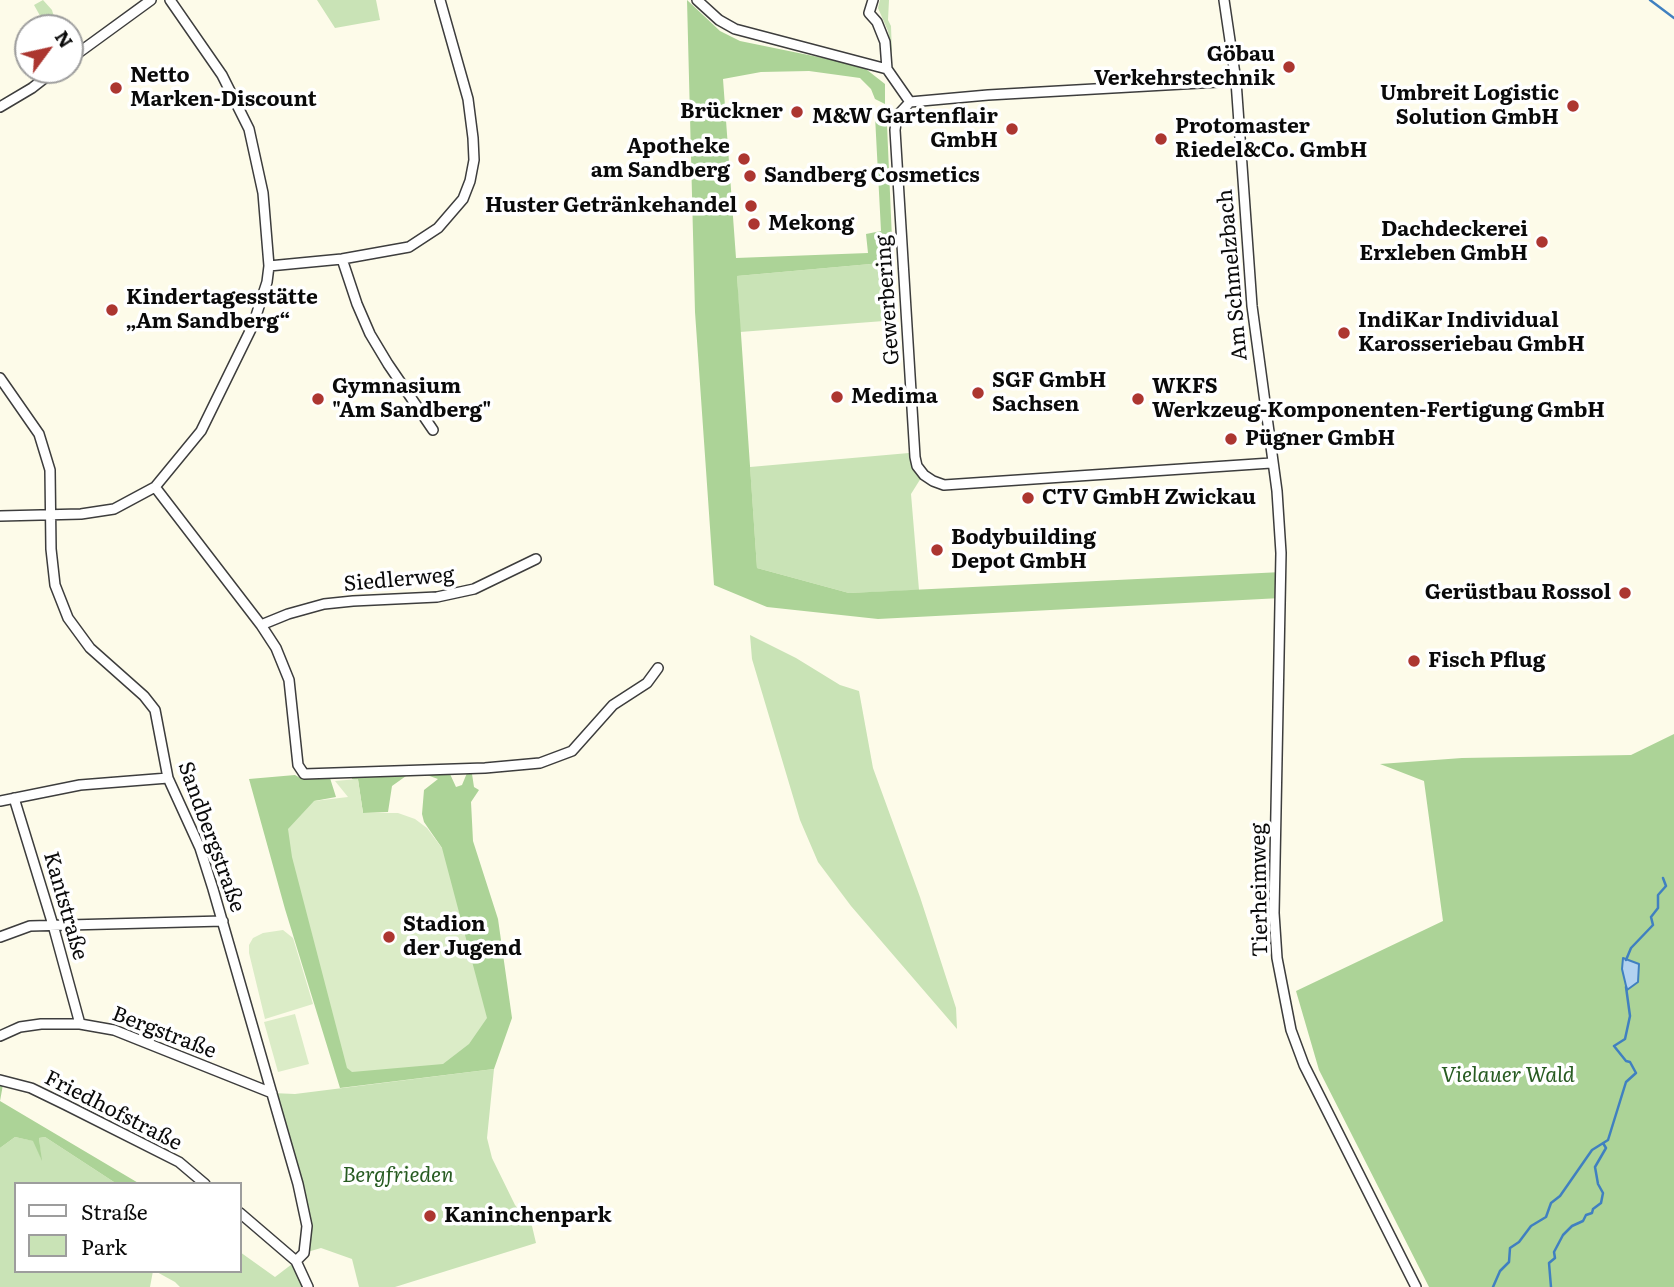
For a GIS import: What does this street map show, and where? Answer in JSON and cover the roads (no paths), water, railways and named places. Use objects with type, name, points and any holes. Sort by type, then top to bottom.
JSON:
[{"type":"street","points":[[84,49],[151,0]]},
{"type":"street","points":[[0,516],[114,509],[155,487],[201,430],[253,325],[267,282],[269,266],[264,193],[249,129],[222,75],[170,0]]},
{"type":"street","points":[[269,266],[342,259],[409,247],[438,228],[463,199],[474,160],[468,99],[440,0]]},
{"type":"street","points":[[697,0],[719,20],[735,29],[887,69]]},
{"type":"street","points":[[873,0],[869,13],[877,22],[886,41],[887,69],[911,102],[1236,81]]},
{"type":"street","name":"Am Schmelzbach","points":[[1224,0],[1236,81],[1252,306],[1271,463]]},
{"type":"street","points":[[0,107],[37,84]]},
{"type":"street","name":"Gewerbering","points":[[911,102],[897,116],[895,130],[915,457],[917,466],[924,475],[944,485],[1271,463]]},
{"type":"street","points":[[342,259],[370,334],[433,430]]},
{"type":"street","name":"Sandbergstraße","points":[[0,378],[39,435],[50,470],[55,585],[68,618],[90,648],[144,696],[155,710],[168,778],[200,848],[298,1184],[307,1226],[304,1253],[296,1261]]},
{"type":"street","name":"Tierheimweg","points":[[1271,463],[1277,491],[1282,572],[1274,913],[1281,981],[1291,1030],[1304,1065],[1416,1287]]},
{"type":"street","points":[[155,487],[276,648],[289,680],[298,765],[304,774],[485,768],[540,763],[572,751],[613,705],[647,683],[658,668]]},
{"type":"street","name":"Siedlerweg","points":[[261,625],[324,604],[437,597],[474,589],[536,559]]},
{"type":"street","points":[[0,801],[80,785],[168,778]]},
{"type":"street","name":"Kantstraße","points":[[14,798],[80,1024]]},
{"type":"street","points":[[0,937],[30,926],[223,921]]},
{"type":"street","name":"Bergstraße","points":[[0,1036],[20,1027],[41,1024],[80,1024],[114,1030],[272,1093]]},
{"type":"street","name":"Friedhofstraße","points":[[0,1080],[31,1088],[66,1104],[178,1162],[203,1182]]},
{"type":"street","points":[[242,1215],[296,1261],[308,1287]]},
{"type":"water","points":[[1623,958],[1639,964],[1638,982],[1627,990],[1622,969]]},
{"type":"waterway","points":[[1650,0],[1674,18]]},
{"type":"waterway","points":[[1626,960],[1631,948],[1653,925],[1651,917],[1658,908],[1658,895],[1666,886],[1663,878]]},
{"type":"waterway","points":[[1493,1287],[1500,1271],[1509,1262],[1510,1248],[1519,1242],[1531,1226],[1546,1217],[1551,1203],[1560,1196],[1592,1150],[1608,1140],[1626,1082],[1636,1073],[1630,1062],[1626,1061],[1614,1046],[1625,1039],[1630,1016],[1626,987]]},
{"type":"waterway","points":[[1551,1287],[1549,1263],[1555,1258],[1554,1252],[1563,1235],[1572,1226],[1583,1221],[1586,1215],[1592,1213],[1601,1203],[1603,1193],[1598,1184],[1595,1167],[1606,1148],[1603,1143]]},
{"type":"place","name":"Göbau Verkehrstechnik","points":[[1289,67]]},
{"type":"place","name":"Netto Marken-Discount","points":[[116,88]]},
{"type":"place","name":"Umbreit Logistic Solution GmbH","points":[[1573,106]]},
{"type":"place","name":"Brückner","points":[[797,112]]},
{"type":"place","name":"M&W Gartenflair GmbH","points":[[1012,129]]},
{"type":"place","name":"Protomaster Riedel&Co. GmbH","points":[[1161,139]]},
{"type":"place","name":"Apotheke am Sandberg","points":[[744,159]]},
{"type":"place","name":"Sandberg Cosmetics","points":[[750,176]]},
{"type":"place","name":"Huster Getränkehandel","points":[[751,206]]},
{"type":"place","name":"Mekong","points":[[754,224]]},
{"type":"place","name":"Dachdeckerei Erxleben GmbH","points":[[1542,242]]},
{"type":"place","name":"Kindertagesstätte „Am Sandberg“","points":[[112,310]]},
{"type":"place","name":"IndiKar Individual Karosseriebau GmbH","points":[[1344,333]]},
{"type":"place","name":"SGF GmbH Sachsen","points":[[978,393]]},
{"type":"place","name":"Medima","points":[[837,397]]},
{"type":"place","name":"Gymnasium \"Am Sandberg\"","points":[[318,399]]},
{"type":"place","name":"WKFS Werkzeug-Komponenten-Fertigung GmbH","points":[[1138,399]]},
{"type":"place","name":"Pügner GmbH","points":[[1231,439]]},
{"type":"place","name":"CTV GmbH Zwickau","points":[[1028,498]]},
{"type":"place","name":"Bodybuilding Depot GmbH","points":[[937,550]]},
{"type":"place","name":"Gerüstbau Rossol","points":[[1625,593]]},
{"type":"place","name":"Fisch Pflug","points":[[1414,661]]},
{"type":"place","name":"Stadion der Jugend","points":[[389,937]]},
{"type":"place","name":"Kaninchenpark","points":[[430,1216]]},
{"type":"park label","name":"Vielauer Wald","points":[[1508,1076]]},
{"type":"park label","name":"Bergfrieden","points":[[398,1176]]}]
